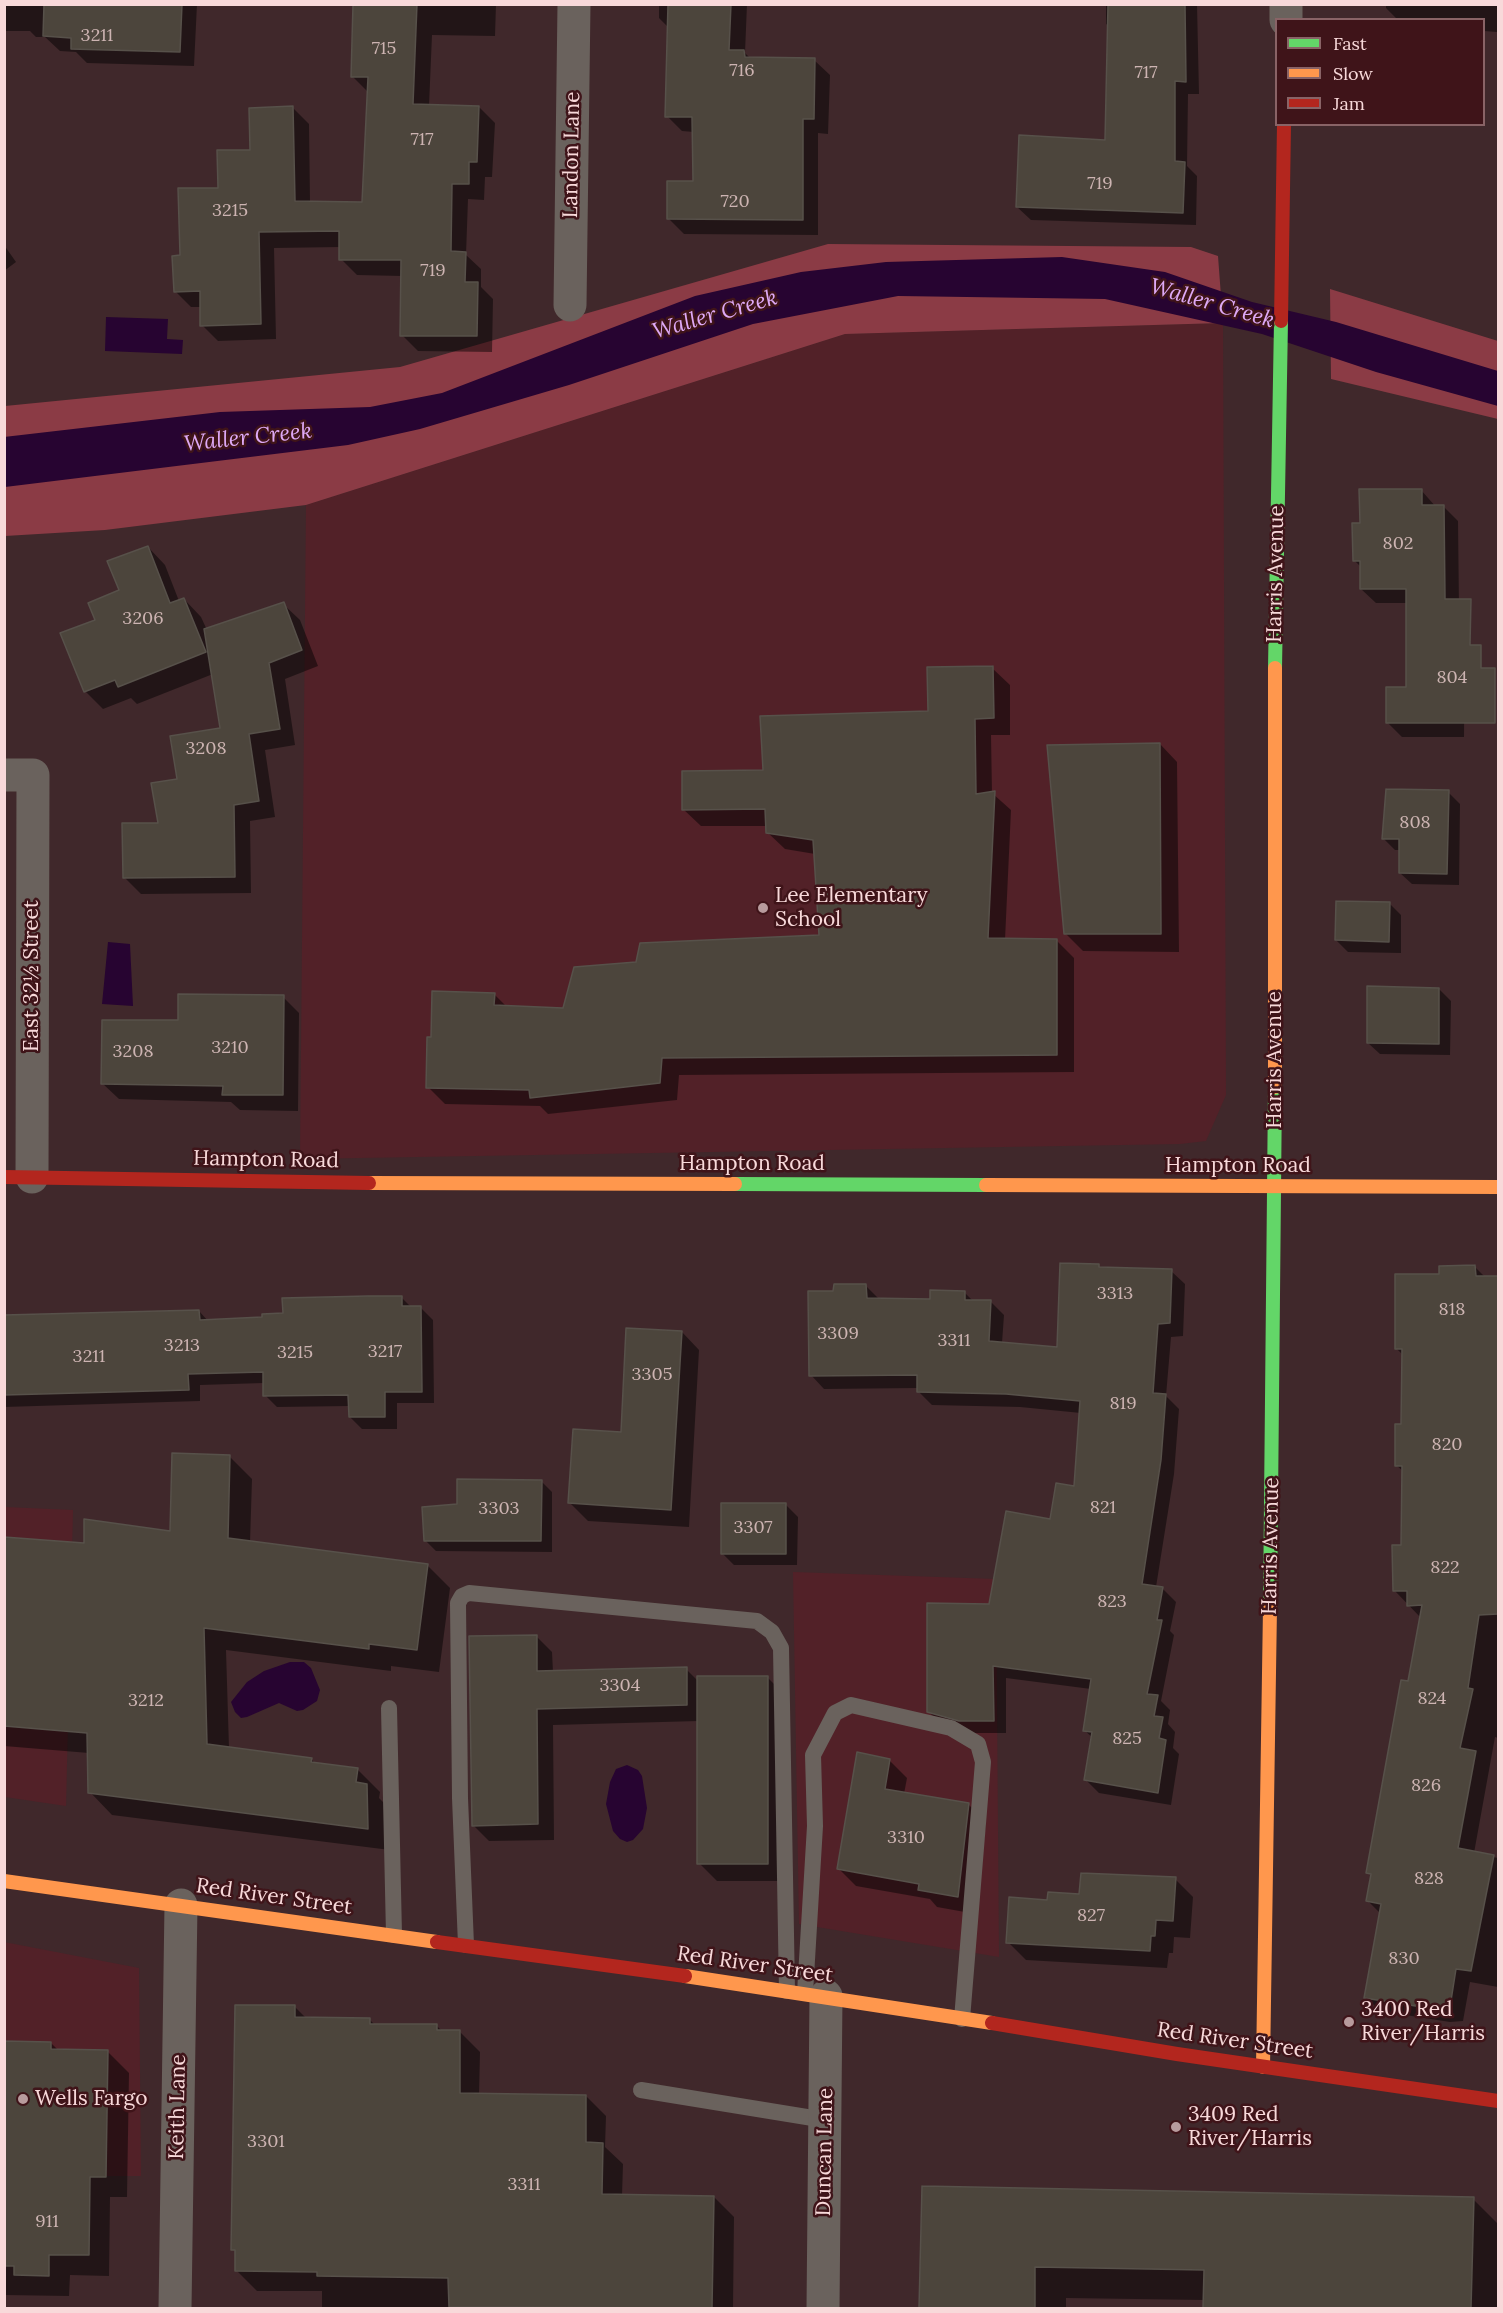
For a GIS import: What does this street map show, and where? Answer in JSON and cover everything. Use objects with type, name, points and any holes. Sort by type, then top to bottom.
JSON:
[{"type":"street","name":"Landon Lane","points":[[570,305],[574,4]]},
{"type":"street","name":"Harris Avenue","points":[[1263,2067],[1275,1187],[1275,653],[1284,126]]},
{"type":"street","name":"East 32½ Street","points":[[18,1177],[19,775]]},
{"type":"street","name":"Hampton Road","points":[[18,1177],[375,1183],[1498,1187]]},
{"type":"street","name":"Red River Street","points":[[4,1881],[815,1995],[1263,2067],[1498,2101]]},
{"type":"street","name":"Keith Lane","points":[[175,2308],[181,1905]]},
{"type":"street","name":"Duncan Lane","points":[[815,1995],[825,2120],[823,2308]]},
{"type":"lane","points":[[466,1945],[460,1786],[458,1603],[462,1596],[470,1593],[757,1622],[772,1632],[781,1648],[787,1991]]},
{"type":"lane","points":[[815,1995],[813,1755],[835,1713],[850,1704],[951,1728],[978,1744],[983,1762],[962,2019]]},
{"type":"lane","points":[[389,1708],[394,1935]]},
{"type":"lane","points":[[641,2090],[825,2120]]},
{"type":"shaded area","points":[[828,244],[1191,247],[1218,256],[1223,323],[845,334],[306,505],[105,530],[5,536],[5,406],[400,367]]},
{"type":"shaded area","points":[[1330,289],[1498,341],[1498,419],[1331,379]]},
{"type":"shaded area","name":"Lee Elementary School","points":[[1223,323],[1226,1095],[1206,1141],[1180,1144],[300,1159],[306,505],[845,334]]},
{"type":"shaded area","points":[[5,1507],[73,1510],[66,1806],[5,1797]]},
{"type":"shaded area","points":[[793,1572],[996,1579],[999,1957],[799,1924]]},
{"type":"shaded area","points":[[4,1942],[139,1968],[141,2176],[5,2176]]},
{"type":"water","name":"Waller Creek","points":[[1062,257],[1165,272],[1252,302],[1336,322],[1498,371],[1498,406],[1376,372],[1262,334],[1105,299],[898,296],[753,324],[569,385],[420,429],[348,445],[5,487],[4,437],[220,412],[370,407],[442,393],[695,296],[801,272],[886,262]]},
{"type":"water","points":[[106,317],[168,319],[167,339],[183,340],[182,354],[105,351]]},
{"type":"water","points":[[108,942],[130,944],[133,1006],[102,1004]]},
{"type":"water","points":[[290,1662],[304,1662],[311,1668],[320,1690],[317,1701],[297,1711],[279,1703],[241,1718],[235,1712],[231,1702],[247,1682],[264,1671]]},
{"type":"water","points":[[627,1765],[638,1770],[642,1776],[647,1808],[643,1829],[633,1840],[627,1842],[620,1839],[613,1831],[606,1804],[610,1782],[616,1769]]},
{"type":"building","points":[[44,4],[182,4],[180,52],[71,49],[71,38],[43,36]]},
{"type":"building","points":[[353,4],[417,4],[413,104],[479,106],[477,162],[469,162],[469,184],[452,184],[451,251],[466,252],[465,282],[478,282],[477,336],[400,336],[401,260],[339,260],[339,231],[259,232],[261,324],[200,326],[200,291],[174,292],[172,256],[180,255],[178,188],[218,188],[217,150],[250,150],[249,108],[293,106],[295,201],[362,202],[368,77],[351,77]]},
{"type":"building","points":[[668,4],[731,4],[729,50],[744,50],[745,57],[815,58],[814,119],[803,119],[803,220],[667,219],[667,181],[693,181],[692,117],[665,117]]},
{"type":"building","points":[[1108,4],[1185,4],[1186,82],[1175,81],[1175,161],[1185,162],[1183,213],[1016,207],[1019,135],[1105,140]]},
{"type":"building","points":[[1359,489],[1422,489],[1422,505],[1444,505],[1445,599],[1471,599],[1470,645],[1481,645],[1481,668],[1495,668],[1495,723],[1386,723],[1386,687],[1406,687],[1406,589],[1360,589],[1360,561],[1353,561],[1352,523],[1360,523]]},
{"type":"building","points":[[148,546],[170,603],[184,598],[206,652],[118,687],[115,680],[84,692],[60,633],[95,620],[88,603],[119,590],[107,561]]},
{"type":"building","points":[[284,602],[302,650],[269,663],[280,729],[249,734],[259,801],[234,805],[235,877],[123,878],[122,823],[158,823],[151,783],[177,779],[170,736],[220,728],[204,629]]},
{"type":"building","points":[[993,666],[994,718],[975,719],[976,794],[995,791],[988,938],[1057,939],[1057,1055],[662,1058],[660,1083],[530,1098],[529,1090],[426,1088],[427,1037],[431,1037],[432,991],[495,993],[494,1005],[563,1008],[574,967],[636,962],[640,943],[819,935],[813,840],[766,833],[765,809],[682,810],[682,771],[763,770],[760,716],[928,711],[927,667]]},
{"type":"building","points":[[1160,743],[1161,934],[1064,934],[1047,745]]},
{"type":"building","points":[[1386,789],[1449,790],[1447,874],[1399,873],[1399,839],[1382,839]]},
{"type":"building","points":[[1336,901],[1390,902],[1389,942],[1335,940]]},
{"type":"building","points":[[1367,986],[1439,988],[1439,1044],[1367,1043]]},
{"type":"building","points":[[178,994],[284,995],[283,1095],[222,1095],[223,1086],[101,1084],[102,1020],[178,1020]]},
{"type":"building","points":[[1060,1263],[1099,1264],[1099,1267],[1172,1269],[1170,1323],[1158,1324],[1153,1393],[1166,1394],[1161,1460],[1142,1584],[1163,1587],[1157,1620],[1162,1620],[1147,1694],[1158,1695],[1154,1716],[1163,1717],[1159,1738],[1166,1740],[1158,1793],[1084,1780],[1092,1732],[1083,1731],[1091,1679],[993,1666],[994,1721],[959,1721],[927,1712],[927,1603],[989,1604],[1006,1511],[1050,1519],[1056,1483],[1074,1486],[1080,1401],[1006,1394],[917,1392],[917,1375],[809,1376],[808,1291],[833,1291],[834,1284],[866,1284],[867,1298],[930,1299],[930,1290],[965,1291],[965,1300],[991,1300],[989,1341],[1057,1347]]},
{"type":"building","points":[[1475,1265],[1476,1276],[1498,1276],[1498,1614],[1479,1615],[1468,1688],[1473,1689],[1460,1748],[1476,1751],[1458,1848],[1494,1855],[1471,1971],[1456,1969],[1450,2007],[1435,2009],[1364,1998],[1381,1904],[1366,1901],[1371,1874],[1366,1873],[1401,1680],[1408,1681],[1422,1605],[1407,1606],[1407,1591],[1393,1591],[1392,1545],[1401,1545],[1402,1466],[1395,1466],[1395,1424],[1401,1424],[1402,1349],[1395,1349],[1395,1274],[1439,1274],[1439,1266]]},
{"type":"building","points":[[402,1296],[402,1306],[421,1306],[422,1392],[385,1392],[385,1417],[349,1417],[348,1395],[263,1396],[263,1372],[188,1374],[189,1390],[4,1395],[4,1315],[199,1310],[200,1320],[262,1317],[262,1314],[283,1313],[282,1298]]},
{"type":"building","points":[[626,1328],[682,1331],[671,1510],[568,1503],[573,1429],[621,1432]]},
{"type":"building","points":[[172,1453],[230,1455],[228,1538],[428,1564],[417,1650],[369,1644],[369,1649],[204,1628],[207,1744],[312,1758],[311,1762],[358,1768],[356,1782],[367,1784],[368,1829],[88,1793],[87,1733],[4,1726],[4,1537],[84,1543],[84,1519],[170,1531]]},
{"type":"building","points":[[457,1479],[542,1480],[541,1541],[424,1541],[422,1507],[457,1504]]},
{"type":"building","points":[[721,1503],[786,1503],[786,1554],[721,1554]]},
{"type":"building","points":[[537,1635],[537,1671],[687,1667],[687,1705],[537,1709],[538,1824],[472,1826],[469,1636]]},
{"type":"building","points":[[697,1676],[768,1676],[768,1864],[697,1864]]},
{"type":"building","points":[[857,1752],[890,1759],[885,1789],[969,1803],[958,1897],[918,1890],[919,1884],[837,1869]]},
{"type":"building","points":[[1081,1873],[1176,1877],[1173,1921],[1156,1920],[1155,1936],[1151,1936],[1150,1951],[1006,1943],[1009,1897],[1047,1900],[1048,1892],[1079,1894]]},
{"type":"building","points":[[235,2005],[295,2005],[295,2017],[370,2018],[370,2024],[437,2024],[437,2030],[460,2030],[460,2093],[586,2095],[586,2142],[603,2143],[602,2194],[714,2196],[712,2308],[449,2307],[448,2278],[317,2276],[317,2272],[235,2271],[235,2250],[231,2250]]},
{"type":"building","points":[[4,2041],[51,2042],[51,2049],[108,2050],[106,2177],[90,2177],[89,2255],[49,2255],[49,2276],[14,2275],[14,2266],[4,2266]]},
{"type":"building","points":[[922,2186],[1474,2197],[1471,2308],[1203,2308],[1204,2270],[1035,2267],[1035,2308],[919,2308]]},
{"type":"traffic: fast","points":[[1275,668],[1281,321]]},
{"type":"traffic: fast","points":[[1270,1607],[1275,1087]]},
{"type":"traffic: fast","points":[[735,1184],[986,1185]]},
{"type":"traffic: slow","points":[[1275,668],[1275,1087]]},
{"type":"traffic: slow","points":[[369,1183],[735,1184]]},
{"type":"traffic: slow","points":[[986,1185],[1498,1187]]},
{"type":"traffic: slow","points":[[1263,2067],[1270,1607]]},
{"type":"traffic: slow","points":[[4,1881],[437,1942]]},
{"type":"traffic: slow","points":[[685,1976],[992,2023]]},
{"type":"traffic: jam","points":[[1281,321],[1284,126]]},
{"type":"traffic: jam","points":[[4,1177],[369,1183]]},
{"type":"traffic: jam","points":[[437,1942],[685,1976]]},
{"type":"traffic: jam","points":[[992,2023],[1177,2054],[1498,2101]]},
{"type":"place","name":"Lee Elementary School","points":[[763,908]]},
{"type":"place","name":"3400 Red River/Harris","points":[[1349,2022]]},
{"type":"place","name":"Wells Fargo","points":[[23,2099]]},
{"type":"place","name":"3409 Red River/Harris","points":[[1176,2127]]}]
